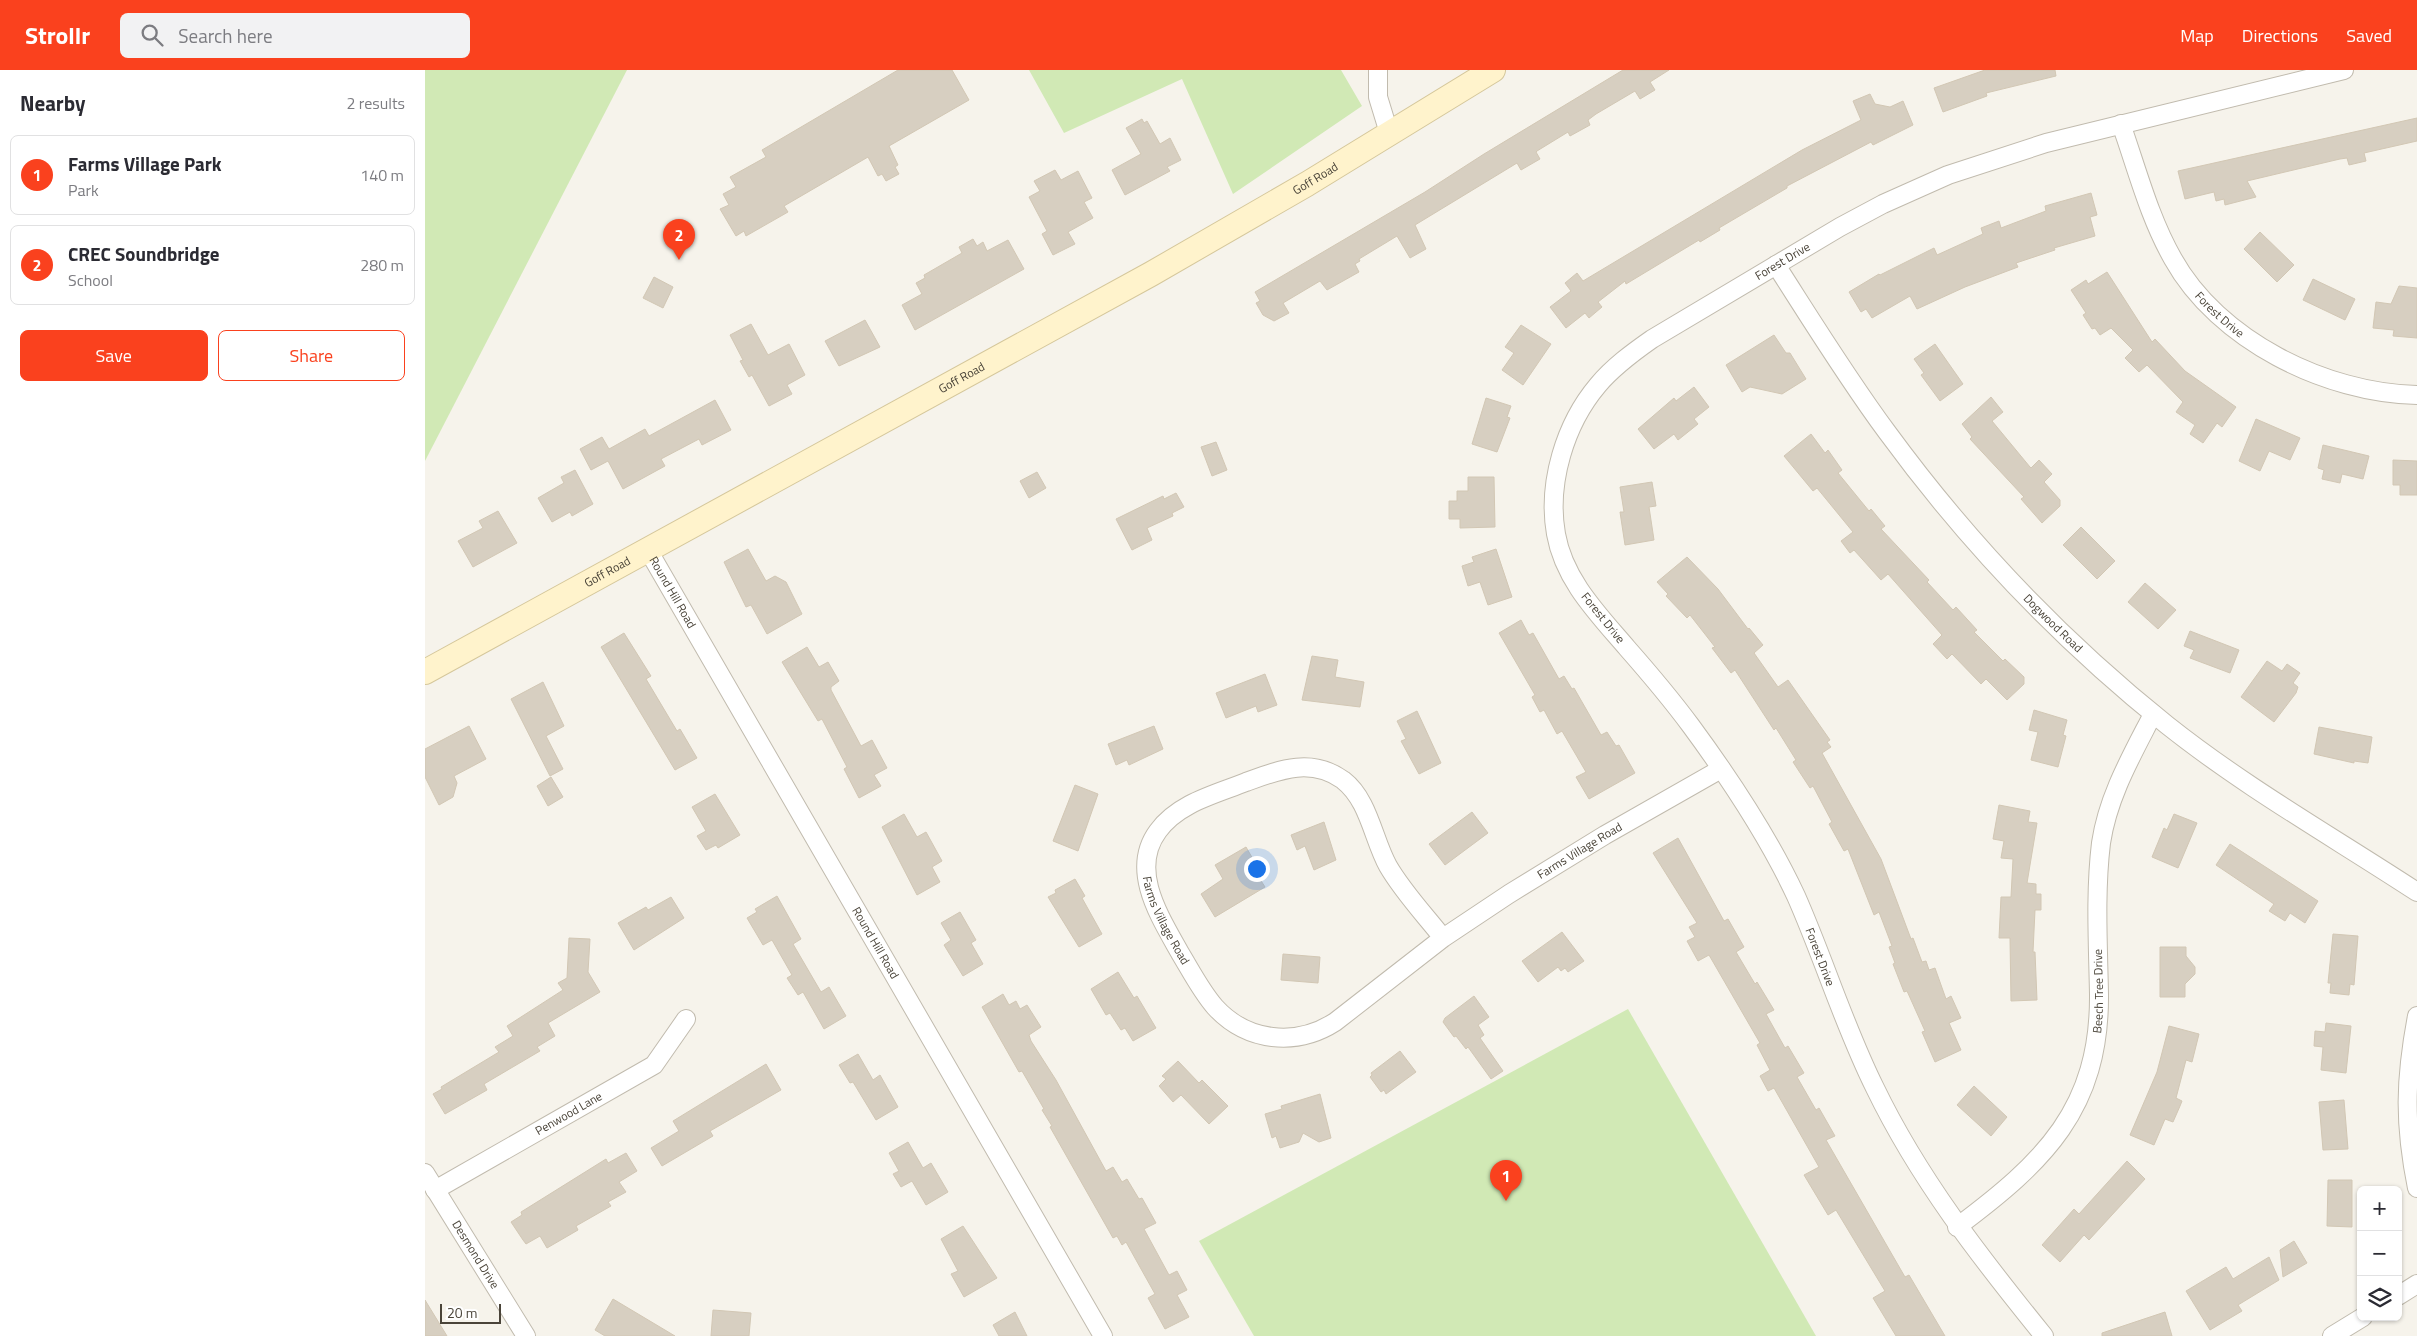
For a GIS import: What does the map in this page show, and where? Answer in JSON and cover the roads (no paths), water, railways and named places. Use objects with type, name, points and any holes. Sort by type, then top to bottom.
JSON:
[{"type":"street","points":[[1378,70],[1378,97],[1389,133]]},
{"type":"street","name":"Goff Road","points":[[425,672],[1127,288],[1493,70]]},
{"type":"street","name":"Forest Drive","points":[[2044,1336],[1957,1227],[1919,1170],[1888,1114],[1859,1054],[1795,895],[1760,830],[1721,769],[1674,703],[1601,618],[1574,581],[1557,538],[1554,494],[1560,460],[1580,412],[1607,375],[1652,339],[1776,264],[1862,215],[1941,178],[2020,150],[2344,70]]},
{"type":"street","name":"Forest Drive","points":[[2121,124],[2161,236],[2188,282],[2216,313],[2270,352],[2302,370],[2350,386],[2397,394],[2417,395]]},
{"type":"street","name":"Dogwood Road","points":[[1776,264],[1857,391],[1936,495],[2034,603],[2098,666],[2153,714],[2243,780],[2417,892]]},
{"type":"street","name":"Round Hill Road","points":[[648,550],[1103,1336]]},
{"type":"street","name":"Beech Tree Drive","points":[[1957,1227],[2004,1191],[2039,1158],[2066,1124],[2087,1083],[2095,1055],[2098,1025],[2097,908],[2101,842],[2112,799],[2153,714]]},
{"type":"street","name":"Farms Village Road","points":[[1443,938],[1391,871],[1356,793],[1342,780],[1319,768],[1301,766],[1284,769],[1180,810],[1157,832],[1148,851],[1147,878],[1156,907],[1194,977],[1219,1011],[1235,1024],[1257,1034],[1292,1038],[1320,1030],[1343,1016],[1443,938],[1557,863],[1721,769]]},
{"type":"street","points":[[2417,1016],[2409,1067],[2406,1103],[2409,1150],[2417,1188]]},
{"type":"street","name":"Penwood Lane","points":[[435,1190],[653,1065],[687,1019]]},
{"type":"street","name":"Desmond Drive","points":[[425,1174],[526,1336]]},
{"type":"street","points":[[2402,1293],[2417,1284]]},
{"type":"street","points":[[2331,1336],[2357,1321]]},
{"type":"place","name":"CREC Soundbridge","points":[[679,260]]},
{"type":"place","name":"Farms Village Park","points":[[1506,1201]]}]
